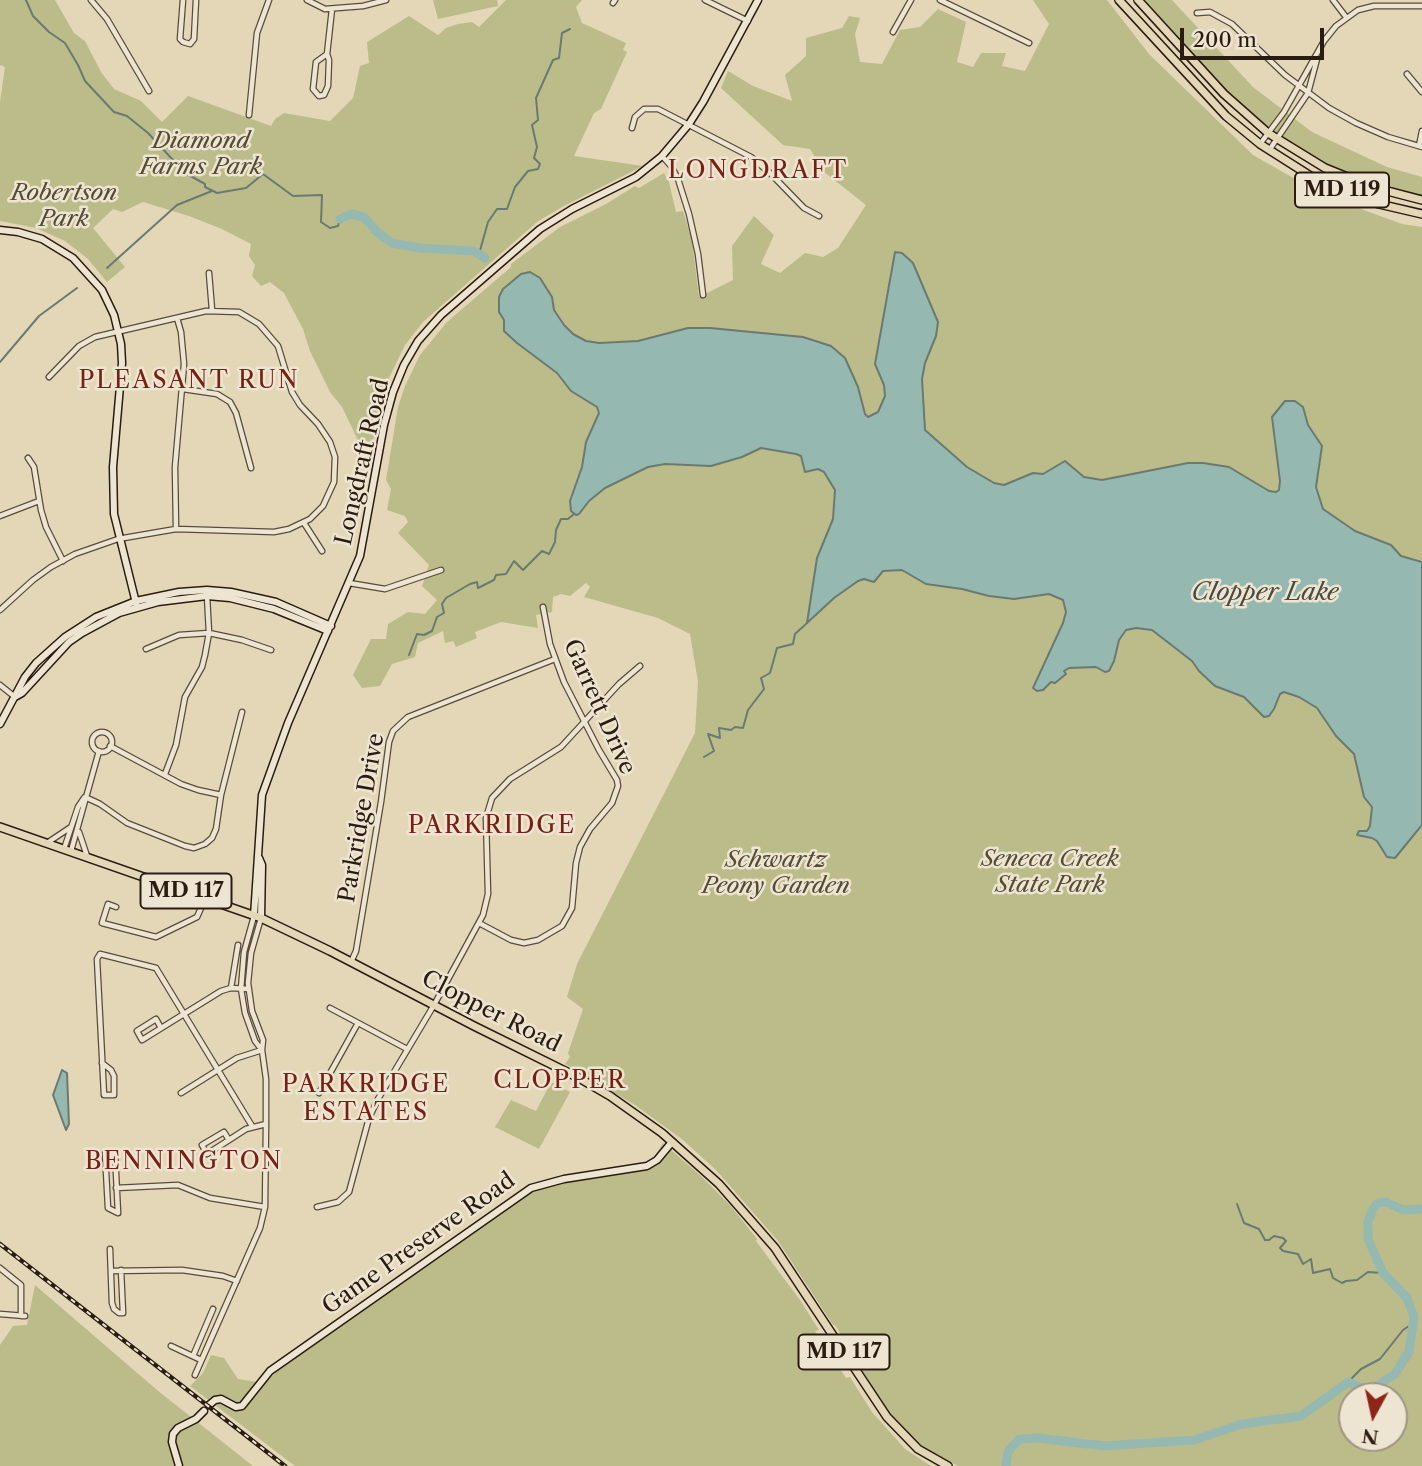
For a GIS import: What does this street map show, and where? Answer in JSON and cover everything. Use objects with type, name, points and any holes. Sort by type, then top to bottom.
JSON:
[{"type":"main road","name":"MD 119","points":[[1119,0],[1218,107],[1260,144],[1312,177],[1337,188],[1379,204],[1422,215]]},
{"type":"main road","name":"MD 119","points":[[1138,0],[1224,94],[1268,133],[1338,174],[1372,187],[1422,200]]},
{"type":"main road","name":"Clopper Road","points":[[0,827],[258,917],[589,1084],[641,1117],[719,1184],[775,1248],[874,1399],[895,1426],[918,1448],[948,1466]]},
{"type":"street","points":[[91,0],[107,19],[149,91]]},
{"type":"street","points":[[183,0],[180,39],[190,44],[194,39],[196,0]]},
{"type":"street","points":[[249,115],[257,33],[269,0]]},
{"type":"street","points":[[307,0],[332,9],[355,3],[386,0]]},
{"type":"street","points":[[705,0],[748,20]]},
{"type":"street","points":[[717,6],[720,0]]},
{"type":"street","name":"Longdraft Road","points":[[261,1050],[263,1040],[252,1011],[249,989],[251,953],[258,917],[257,864],[262,794],[272,762],[349,583],[365,537],[384,425],[393,391],[404,365],[418,341],[441,315],[540,229],[572,209],[636,177],[662,156],[689,124],[758,0]]},
{"type":"street","points":[[893,33],[911,0]]},
{"type":"street","points":[[940,0],[1028,43]]},
{"type":"street","points":[[1333,0],[1346,17]]},
{"type":"street","points":[[1269,150],[1308,93],[1324,41],[1336,26],[1358,10],[1374,6],[1422,6]]},
{"type":"street","points":[[327,54],[316,61],[313,89],[318,96],[324,95],[328,86],[327,54],[332,9]]},
{"type":"street","points":[[1198,13],[1210,12],[1232,24],[1299,87],[1356,123],[1388,137],[1420,146],[1422,131]]},
{"type":"street","points":[[1260,144],[1284,113],[1319,54]]},
{"type":"street","points":[[1407,74],[1422,92]]},
{"type":"street","points":[[632,128],[635,117],[645,109],[658,109],[751,158],[770,173],[804,208],[819,216]]},
{"type":"street","points":[[662,156],[677,177],[689,214],[703,295]]},
{"type":"street","points":[[0,230],[42,239],[73,258],[102,290],[114,315],[119,331],[122,363],[112,488],[118,539],[137,604]]},
{"type":"street","points":[[209,273],[212,310]]},
{"type":"street","points":[[0,610],[33,580],[63,561],[92,547],[118,539],[176,529],[274,532],[289,529],[304,523],[323,506],[334,482],[335,457],[330,442],[292,392],[278,346],[267,331],[239,312],[212,310],[95,337],[79,346],[49,377]]},
{"type":"street","points":[[176,529],[175,467],[184,352],[177,318]]},
{"type":"street","points":[[183,388],[217,394],[230,402],[236,413],[251,468]]},
{"type":"street","points":[[28,458],[34,467],[46,527],[63,561]]},
{"type":"street","points":[[0,516],[40,501]]},
{"type":"street","points":[[304,523],[321,551]]},
{"type":"street","points":[[349,583],[386,589],[440,570]]},
{"type":"street","points":[[0,724],[15,697],[22,693],[69,642],[137,604],[179,592],[231,592],[276,602],[329,629]]},
{"type":"street","points":[[137,604],[207,596],[252,602],[329,629]]},
{"type":"street","points":[[165,774],[176,744],[185,697],[202,667],[209,634],[207,596]]},
{"type":"street","name":"Garrett Drive","points":[[479,923],[512,940],[524,943],[538,940],[557,930],[572,908],[580,847],[590,829],[612,803],[618,786],[584,723],[555,659],[542,607]]},
{"type":"street","points":[[146,649],[179,635],[209,634],[242,640],[271,650]]},
{"type":"street","name":"Parkridge Drive","points":[[351,962],[356,951],[389,742],[393,731],[408,717],[555,659]]},
{"type":"street","points":[[317,1207],[338,1202],[349,1192],[369,1118],[479,923],[488,894],[485,818],[492,798],[510,779],[562,747],[619,684],[640,666]]},
{"type":"street","points":[[0,685],[15,697]]},
{"type":"street","points":[[85,797],[127,823],[194,848],[205,844],[214,834],[221,794],[242,712]]},
{"type":"street","points":[[98,733],[108,734],[111,739],[110,746],[105,751],[99,751],[92,743],[94,737],[98,733]]},
{"type":"street","points":[[110,746],[198,790],[221,794]]},
{"type":"street","points":[[67,850],[78,827],[99,751]]},
{"type":"street","points":[[67,850],[71,826],[85,797]]},
{"type":"street","points":[[47,843],[71,826]]},
{"type":"street","points":[[78,827],[88,857]]},
{"type":"street","points":[[117,907],[108,904],[102,923],[156,937],[197,917],[205,898]]},
{"type":"street","name":"Longdraft Road","points":[[195,1375],[260,1228],[265,1207],[266,1079],[261,1050],[245,1013],[241,989],[244,952],[258,917]]},
{"type":"street","points":[[231,988],[237,945]]},
{"type":"street","points":[[102,1063],[114,1076],[114,1095],[104,1095],[102,1063],[97,959],[100,954],[156,968],[252,1126]]},
{"type":"street","points":[[161,1028],[156,1019],[136,1031],[142,1040],[221,991],[231,988],[249,989]]},
{"type":"street","points":[[330,1008],[407,1049]]},
{"type":"street","points":[[319,1093],[358,1023]]},
{"type":"street","points":[[181,1093],[237,1058],[261,1050]]},
{"type":"street","points":[[229,1140],[224,1132],[202,1145],[207,1153],[229,1140],[252,1126],[267,1124]]},
{"type":"street","name":"Game Preserve Road","points":[[209,1405],[221,1399],[236,1407],[242,1406],[270,1371],[531,1188],[647,1166],[657,1160],[672,1142]]},
{"type":"street","points":[[105,1153],[115,1153],[116,1188],[118,1213],[108,1209],[105,1153]]},
{"type":"street","points":[[116,1188],[178,1185],[209,1198],[265,1207]]},
{"type":"street","points":[[110,1249],[112,1303],[119,1313],[123,1313],[121,1270]]},
{"type":"street","points":[[0,1268],[21,1286],[23,1316],[0,1314]]},
{"type":"street","points":[[110,1271],[182,1270],[223,1276],[237,1281]]},
{"type":"street","points":[[193,1356],[213,1309]]},
{"type":"street","points":[[171,1346],[201,1360]]},
{"type":"street","points":[[179,1466],[172,1442],[173,1434],[178,1427],[196,1419],[204,1411]]},
{"type":"green space","points":[[0,0],[55,0],[74,33],[85,41],[101,72],[114,89],[141,101],[162,122],[188,96],[271,126],[275,119],[284,113],[330,121],[353,98],[360,66],[369,63],[367,42],[409,16],[438,35],[446,28],[458,24],[472,22],[479,27],[506,0],[582,0],[576,7],[582,23],[626,43],[623,50],[627,52],[601,109],[594,113],[574,156],[643,166],[537,222],[423,322],[405,345],[388,380],[368,461],[342,407],[330,392],[284,293],[270,282],[261,286],[252,276],[255,265],[249,256],[251,244],[189,216],[143,202],[122,212],[113,209],[93,228],[125,267],[107,282],[88,259],[65,241],[36,228],[0,221],[0,102],[5,67],[0,65]]},
{"type":"green space","points":[[433,0],[497,0],[498,6],[438,19]]},
{"type":"green space","name":"Seneca Creek State Park","points":[[1033,0],[1107,0],[1149,54],[1253,155],[1323,195],[1402,224],[1422,227],[1422,1466],[958,1466],[928,1451],[901,1427],[882,1403],[835,1325],[778,1241],[716,1170],[683,1140],[635,1105],[565,1064],[570,1057],[568,1053],[583,1009],[567,997],[577,964],[695,733],[698,682],[690,634],[658,618],[584,597],[590,587],[586,583],[570,596],[561,594],[553,597],[552,612],[536,615],[538,628],[501,622],[475,632],[477,638],[456,647],[453,641],[445,643],[443,631],[418,643],[415,657],[392,664],[380,686],[362,688],[353,675],[371,639],[386,639],[388,624],[408,612],[425,614],[437,600],[422,586],[429,565],[398,533],[408,522],[405,516],[387,510],[391,489],[386,480],[398,407],[405,386],[420,355],[447,322],[511,267],[511,264],[560,227],[664,173],[669,182],[676,212],[683,211],[692,240],[699,297],[733,280],[732,246],[754,216],[774,235],[761,264],[780,273],[805,253],[823,257],[838,248],[866,205],[824,172],[810,149],[783,145],[721,88],[728,71],[753,86],[792,101],[785,75],[806,56],[806,38],[842,28],[849,16],[860,18],[855,34],[860,62],[882,64],[900,30],[920,27],[938,9],[966,22],[957,62],[973,67],[981,53],[1006,53],[1002,66],[1025,71],[1049,24]]},
{"type":"green space","points":[[1138,0],[1172,0],[1253,87],[1312,132],[1387,167],[1422,177],[1422,200],[1404,196],[1318,164],[1259,126]]},
{"type":"green space","points":[[551,1082],[570,1092],[539,1149],[495,1127],[511,1100],[536,1111]]},
{"type":"green space","points":[[663,1143],[730,1205],[800,1300],[819,1330],[815,1331],[846,1378],[850,1377],[872,1412],[905,1449],[931,1466],[295,1466],[190,1386],[203,1373],[211,1355],[224,1358],[238,1379],[264,1383],[347,1319],[533,1190],[555,1182],[648,1168]]},
{"type":"green space","points":[[35,1285],[157,1390],[253,1466],[0,1466],[0,1345],[13,1326],[27,1325]]},
{"type":"water","name":"Clopper Lake","points":[[895,252],[902,253],[913,263],[938,322],[922,379],[925,430],[967,467],[994,483],[1004,485],[1033,473],[1043,474],[1065,461],[1084,477],[1102,480],[1188,463],[1203,463],[1229,467],[1269,491],[1276,492],[1279,490],[1280,481],[1272,417],[1285,401],[1295,401],[1303,407],[1308,425],[1322,446],[1316,487],[1323,509],[1355,531],[1391,545],[1401,556],[1422,562],[1422,825],[1395,858],[1387,857],[1377,841],[1357,835],[1359,831],[1367,831],[1370,826],[1372,807],[1364,797],[1354,754],[1336,736],[1317,708],[1284,692],[1280,694],[1269,716],[1264,717],[1244,697],[1215,686],[1192,661],[1152,630],[1126,630],[1119,640],[1109,671],[1105,672],[1096,667],[1069,668],[1055,683],[1051,682],[1043,690],[1037,691],[1033,688],[1066,612],[1063,600],[1049,594],[1014,599],[989,596],[926,584],[902,570],[883,571],[874,582],[864,579],[858,581],[834,598],[807,623],[817,558],[833,519],[835,490],[824,472],[818,469],[805,472],[801,456],[761,448],[711,466],[665,464],[648,467],[605,488],[589,501],[579,514],[571,511],[570,501],[582,467],[586,442],[599,413],[597,407],[571,391],[557,373],[504,331],[504,320],[499,312],[499,297],[503,289],[521,274],[530,272],[540,278],[564,325],[586,341],[638,341],[688,328],[710,328],[803,337],[831,346],[845,358],[868,417],[878,412],[885,396],[884,385],[875,364]]},
{"type":"water","points":[[62,1070],[67,1073],[69,1124],[66,1130],[53,1095]]},
{"type":"waterway","points":[[26,0],[33,16],[65,43],[85,81],[114,112],[127,116],[148,133],[185,173],[205,184],[205,187],[217,193],[246,188],[263,174],[293,196],[322,195],[321,222],[330,228],[338,226],[340,219]]},
{"type":"waterway","points":[[479,254],[488,222],[497,209],[507,209],[515,187],[528,171],[538,169],[540,164],[534,158],[537,147],[532,125],[538,120],[536,98],[553,60],[559,58],[562,33],[570,29]]},
{"type":"waterway","points":[[107,268],[177,205],[212,191]]},
{"type":"waterway","points":[[340,219],[351,214],[364,217],[392,243],[420,248],[474,251],[485,258]]},
{"type":"waterway","points":[[0,362],[39,316],[77,288]]},
{"type":"waterway","points":[[409,655],[417,634],[424,635],[432,631],[437,617],[444,613],[442,604],[446,598],[470,584],[477,582],[478,588],[494,580],[496,575],[506,574],[514,561],[523,570],[542,551],[549,554],[561,519],[568,519],[574,514]]},
{"type":"waterway","points":[[704,757],[714,751],[708,734],[720,738],[719,728],[743,728],[748,710],[764,689],[761,678],[770,673],[777,648],[793,644],[795,634],[807,623]]},
{"type":"waterway","points":[[1006,1466],[1008,1452],[1019,1439],[1038,1438],[1104,1446],[1194,1440],[1242,1424],[1301,1416],[1348,1382],[1369,1391],[1395,1374],[1409,1352],[1414,1317],[1407,1298],[1383,1273],[1368,1239],[1368,1222],[1378,1203],[1386,1202],[1403,1210],[1422,1209]]},
{"type":"waterway","points":[[1237,1204],[1244,1223],[1259,1229],[1265,1240],[1274,1236],[1283,1238],[1286,1241],[1280,1248],[1298,1254],[1303,1264],[1311,1259],[1313,1273],[1330,1269],[1333,1278],[1342,1283],[1357,1280],[1368,1272],[1383,1273]]},
{"type":"waterway","points":[[1348,1382],[1361,1369],[1380,1359],[1403,1330],[1412,1324]]},
{"type":"railway","points":[[0,1244],[285,1466]]},
{"type":"district","name":"LONGDRAFT","points":[[758,171]]},
{"type":"district","name":"PLEASANT RUN","points":[[189,381]]},
{"type":"district","name":"PARKRIDGE","points":[[492,826]]},
{"type":"district","name":"CLOPPER","points":[[560,1081]]},
{"type":"district","name":"PARKRIDGE ESTATES","points":[[366,1099]]},
{"type":"district","name":"BENNINGTON","points":[[184,1162]]},
{"type":"park label","name":"Diamond Farms Park","points":[[201,154]]},
{"type":"park label","name":"Robertson Park","points":[[64,206]]},
{"type":"park label","name":"Schwartz Peony Garden","points":[[776,873]]}]
